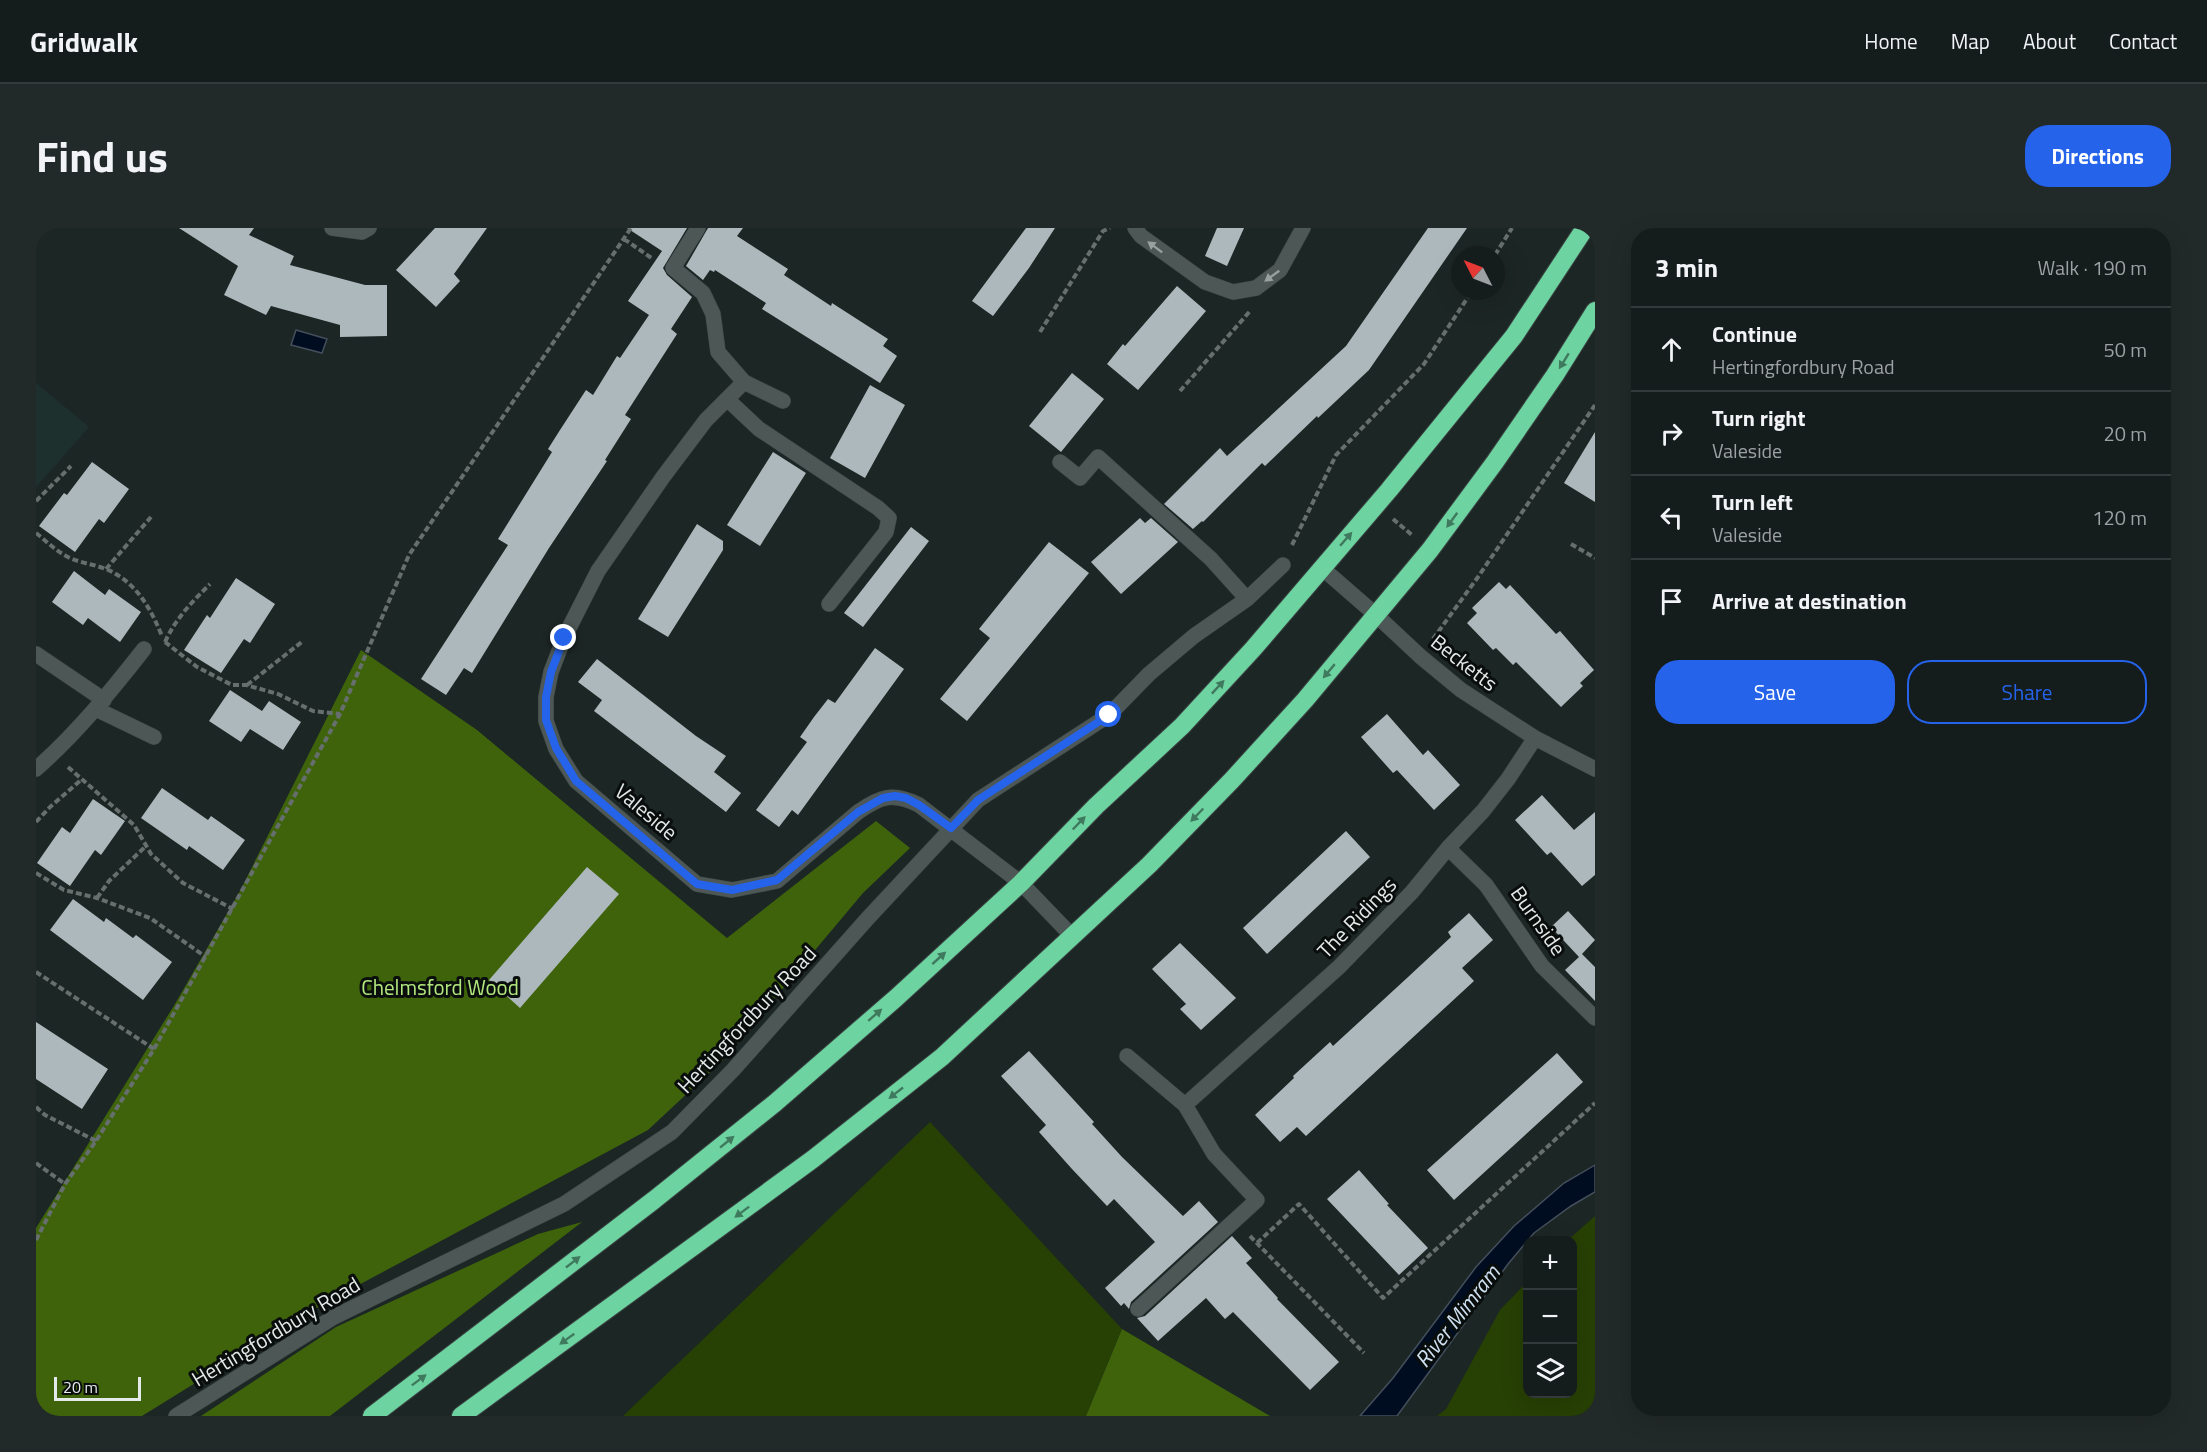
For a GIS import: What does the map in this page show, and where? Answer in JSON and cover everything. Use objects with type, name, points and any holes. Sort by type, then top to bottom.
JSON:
[{"type":"highway","points":[[372,1416],[654,1200],[775,1103],[896,998],[1021,883],[1096,806],[1182,726],[1253,649],[1322,568],[1514,336],[1585,228]]},
{"type":"highway","points":[[461,1416],[813,1159],[942,1057],[1149,865],[1232,780],[1305,700],[1434,545],[1555,375],[1595,311]]},
{"type":"street","points":[[332,228],[362,232],[369,228]]},
{"type":"street","points":[[698,228],[673,268],[703,293],[713,314],[718,352],[744,382],[783,401]]},
{"type":"street","points":[[1135,228],[1178,264],[1205,282],[1233,292],[1256,288],[1280,270],[1303,228]]},
{"type":"street","name":"Valeside","points":[[744,382],[706,420],[663,477],[598,571],[564,638],[551,672],[546,697],[546,720],[556,748],[576,781],[697,884],[732,890],[777,880],[858,812],[883,798],[895,796],[906,798],[919,805],[1021,883],[1072,936]]},
{"type":"street","points":[[727,399],[759,429],[878,508],[889,518],[886,532],[829,604]]},
{"type":"street","points":[[1060,462],[1080,478],[1098,457],[1211,560],[1247,599]]},
{"type":"street","name":"Hertingfordbury Road","points":[[176,1416],[334,1317],[564,1204],[672,1132],[733,1071],[868,918],[978,800],[1109,715],[1149,674],[1194,636],[1247,599],[1283,565]]},
{"type":"street","name":"Becketts","points":[[1322,568],[1461,690],[1535,738],[1595,769]]},
{"type":"street","points":[[36,769],[100,704],[144,649]]},
{"type":"street","points":[[36,654],[100,704],[154,737]]},
{"type":"street","name":"The Ridings","points":[[1185,1105],[1339,967],[1412,892],[1502,787],[1535,738]]},
{"type":"street","name":"Burnside","points":[[1448,848],[1486,885],[1542,966],[1595,1018]]},
{"type":"street","points":[[1127,1056],[1185,1105],[1214,1154],[1257,1200],[1138,1309]]},
{"type":"path","points":[[36,1240],[65,1184],[96,1141],[154,1049],[340,714],[409,555],[631,228]]},
{"type":"path","points":[[1040,332],[1103,231],[1110,228]]},
{"type":"path","points":[[1501,246],[1512,228]]},
{"type":"path","points":[[624,238],[657,262],[673,268]]},
{"type":"path","points":[[1180,391],[1251,312],[1256,288]]},
{"type":"path","points":[[1283,565],[1336,454],[1424,364],[1466,300]]},
{"type":"path","points":[[1431,641],[1478,577],[1595,405]]},
{"type":"path","points":[[36,501],[71,466]]},
{"type":"path","points":[[1390,516],[1419,541]]},
{"type":"path","points":[[106,569],[151,517]]},
{"type":"path","points":[[36,533],[64,555],[82,563],[106,569],[124,580],[142,595],[165,642],[217,678],[232,686],[246,685],[278,694],[313,711],[340,714]]},
{"type":"path","points":[[1571,544],[1595,558]]},
{"type":"path","points":[[144,649],[158,654],[172,626],[184,610],[210,584]]},
{"type":"path","points":[[246,685],[303,641]]},
{"type":"path","points":[[54,753],[81,780],[134,825],[151,854],[183,883],[233,909]]},
{"type":"path","points":[[36,822],[81,780]]},
{"type":"path","points":[[97,898],[109,881],[146,846]]},
{"type":"path","points":[[36,873],[64,890],[97,898],[150,918],[206,957]]},
{"type":"path","points":[[36,972],[154,1049]]},
{"type":"path","points":[[1257,1243],[1299,1204],[1383,1298],[1595,1103]]},
{"type":"path","points":[[36,1107],[45,1115],[96,1141]]},
{"type":"path","points":[[36,1163],[65,1184]]},
{"type":"path","points":[[1235,1221],[1364,1353]]},
{"type":"shaded area","points":[[36,383],[89,427],[36,487]]},
{"type":"green space","name":"Chelmsford Wood","points":[[361,650],[477,730],[727,938],[876,821],[910,848],[863,893],[722,1061],[648,1130],[325,1303],[142,1416],[36,1416],[36,1228],[175,1004],[240,891]]},
{"type":"green space","points":[[930,1122],[1122,1329],[1086,1416],[623,1416]]},
{"type":"green space","points":[[1595,1216],[1595,1416],[1437,1416],[1446,1409],[1500,1310],[1523,1286],[1523,1398],[1577,1398],[1577,1236],[1572,1236]]},
{"type":"green space","points":[[582,1222],[330,1416],[201,1416],[336,1327],[538,1234]]},
{"type":"green space","points":[[1122,1329],[1270,1416],[1086,1416]]},
{"type":"water","points":[[296,330],[327,339],[322,353],[291,345]]},
{"type":"water","name":"River Mimram","points":[[1595,1165],[1595,1192],[1571,1206],[1531,1236],[1523,1236],[1523,1246],[1397,1416],[1360,1416],[1393,1378],[1476,1267],[1514,1226],[1564,1183]]},
{"type":"building","points":[[179,228],[254,228],[249,235],[294,256],[290,265],[365,285],[387,285],[387,336],[340,337],[340,325],[271,306],[266,315],[224,295],[238,266]]},
{"type":"building","points":[[435,228],[487,228],[454,274],[460,281],[436,307],[396,270]]},
{"type":"building","points":[[627,228],[687,228],[663,268],[667,275],[692,297],[671,329],[677,334],[625,415],[631,419],[605,460],[607,461],[549,548],[472,673],[464,668],[446,695],[421,679],[508,545],[498,539],[552,452],[548,449],[586,390],[593,395],[617,356],[620,358],[649,315],[628,301],[662,251]]},
{"type":"building","points":[[708,228],[743,228],[737,236],[788,269],[784,275],[888,339],[883,346],[897,356],[880,383],[762,309],[766,303],[715,270],[714,272],[710,270],[703,280],[686,266]]},
{"type":"building","points":[[1026,228],[1055,228],[993,316],[972,301]]},
{"type":"building","points":[[1217,228],[1244,228],[1227,266],[1205,256]]},
{"type":"building","points":[[1428,228],[1467,228],[1455,246],[1451,246],[1451,251],[1369,370],[1318,418],[1317,416],[1265,466],[1262,463],[1203,522],[1193,529],[1164,504],[1220,448],[1227,456],[1346,346]]},
{"type":"building","points":[[1177,286],[1206,311],[1138,390],[1107,364]]},
{"type":"building","points":[[1072,373],[1104,399],[1061,452],[1029,426]]},
{"type":"building","points":[[870,385],[905,405],[865,478],[830,458]]},
{"type":"building","points":[[1595,432],[1595,502],[1564,483]]},
{"type":"building","points":[[773,452],[806,473],[760,546],[727,525]]},
{"type":"building","points":[[92,462],[129,489],[104,523],[99,519],[75,552],[39,526]]},
{"type":"building","points":[[1140,518],[1145,523],[1151,518],[1178,542],[1121,594],[1091,562]]},
{"type":"building","points":[[697,524],[723,541],[723,550],[668,637],[638,619]]},
{"type":"building","points":[[911,527],[929,541],[863,627],[844,613]]},
{"type":"building","points":[[1049,542],[1089,573],[967,721],[940,699],[990,638],[979,629]]},
{"type":"building","points":[[74,571],[105,595],[109,589],[141,612],[120,642],[88,618],[83,625],[52,602]]},
{"type":"building","points":[[236,578],[275,604],[250,643],[244,639],[221,673],[184,650],[207,615],[210,618]]},
{"type":"building","points":[[1499,582],[1506,589],[1510,585],[1556,634],[1560,631],[1594,670],[1580,683],[1583,686],[1561,707],[1516,662],[1513,665],[1496,648],[1493,650],[1467,623],[1477,613],[1472,608]]},
{"type":"building","points":[[875,648],[904,669],[798,815],[792,810],[779,827],[756,810],[807,742],[800,737],[814,717],[828,699],[835,703]]},
{"type":"building","points":[[597,659],[696,736],[726,756],[714,772],[741,793],[726,812],[594,711],[602,700],[578,682]]},
{"type":"building","points":[[230,690],[262,711],[269,701],[301,722],[283,750],[250,729],[241,742],[209,721]]},
{"type":"building","points":[[1387,714],[1423,755],[1428,750],[1460,785],[1434,810],[1397,770],[1393,773],[1361,737]]},
{"type":"building","points":[[162,788],[208,820],[211,816],[245,840],[223,870],[189,846],[187,850],[141,818]]},
{"type":"building","points":[[1542,795],[1574,830],[1595,812],[1595,875],[1582,886],[1551,852],[1547,855],[1515,820]]},
{"type":"building","points":[[93,799],[125,821],[101,855],[95,850],[70,886],[37,863],[62,827],[70,833]]},
{"type":"building","points":[[1346,831],[1370,857],[1267,954],[1243,928]]},
{"type":"building","points":[[587,867],[619,894],[520,1008],[489,980]]},
{"type":"building","points":[[73,899],[104,922],[106,918],[133,938],[136,935],[172,962],[143,1000],[50,930]]},
{"type":"building","points":[[1568,911],[1595,940],[1582,954],[1595,967],[1595,1001],[1565,970],[1579,957],[1551,927]]},
{"type":"building","points":[[1469,913],[1493,940],[1462,968],[1474,981],[1306,1136],[1297,1127],[1280,1142],[1255,1115],[1330,1042],[1333,1046],[1451,937],[1448,932]]},
{"type":"building","points":[[1180,943],[1236,998],[1201,1030],[1180,1009],[1186,1004],[1152,969]]},
{"type":"building","points":[[36,1022],[108,1069],[82,1109],[36,1079]]},
{"type":"building","points":[[1029,1051],[1094,1122],[1092,1124],[1122,1157],[1183,1216],[1199,1201],[1218,1222],[1131,1302],[1129,1309],[1124,1303],[1121,1306],[1105,1288],[1155,1242],[1114,1199],[1107,1206],[1072,1169],[1039,1132],[1046,1125],[1001,1076]]},
{"type":"building","points":[[1557,1053],[1583,1082],[1454,1200],[1427,1170]]},
{"type":"building","points":[[1359,1170],[1389,1204],[1387,1205],[1428,1248],[1399,1275],[1327,1199]]},
{"type":"building","points":[[1232,1236],[1252,1258],[1246,1263],[1277,1299],[1339,1362],[1310,1390],[1233,1312],[1225,1319],[1206,1298],[1158,1341],[1137,1318],[1145,1316]]},
{"type":"route","points":[[564,638],[551,672],[546,697],[546,720],[556,748],[576,781],[697,884],[732,890],[777,880],[858,812],[883,798],[895,796],[906,798],[951,828],[978,800],[1109,715]]}]
